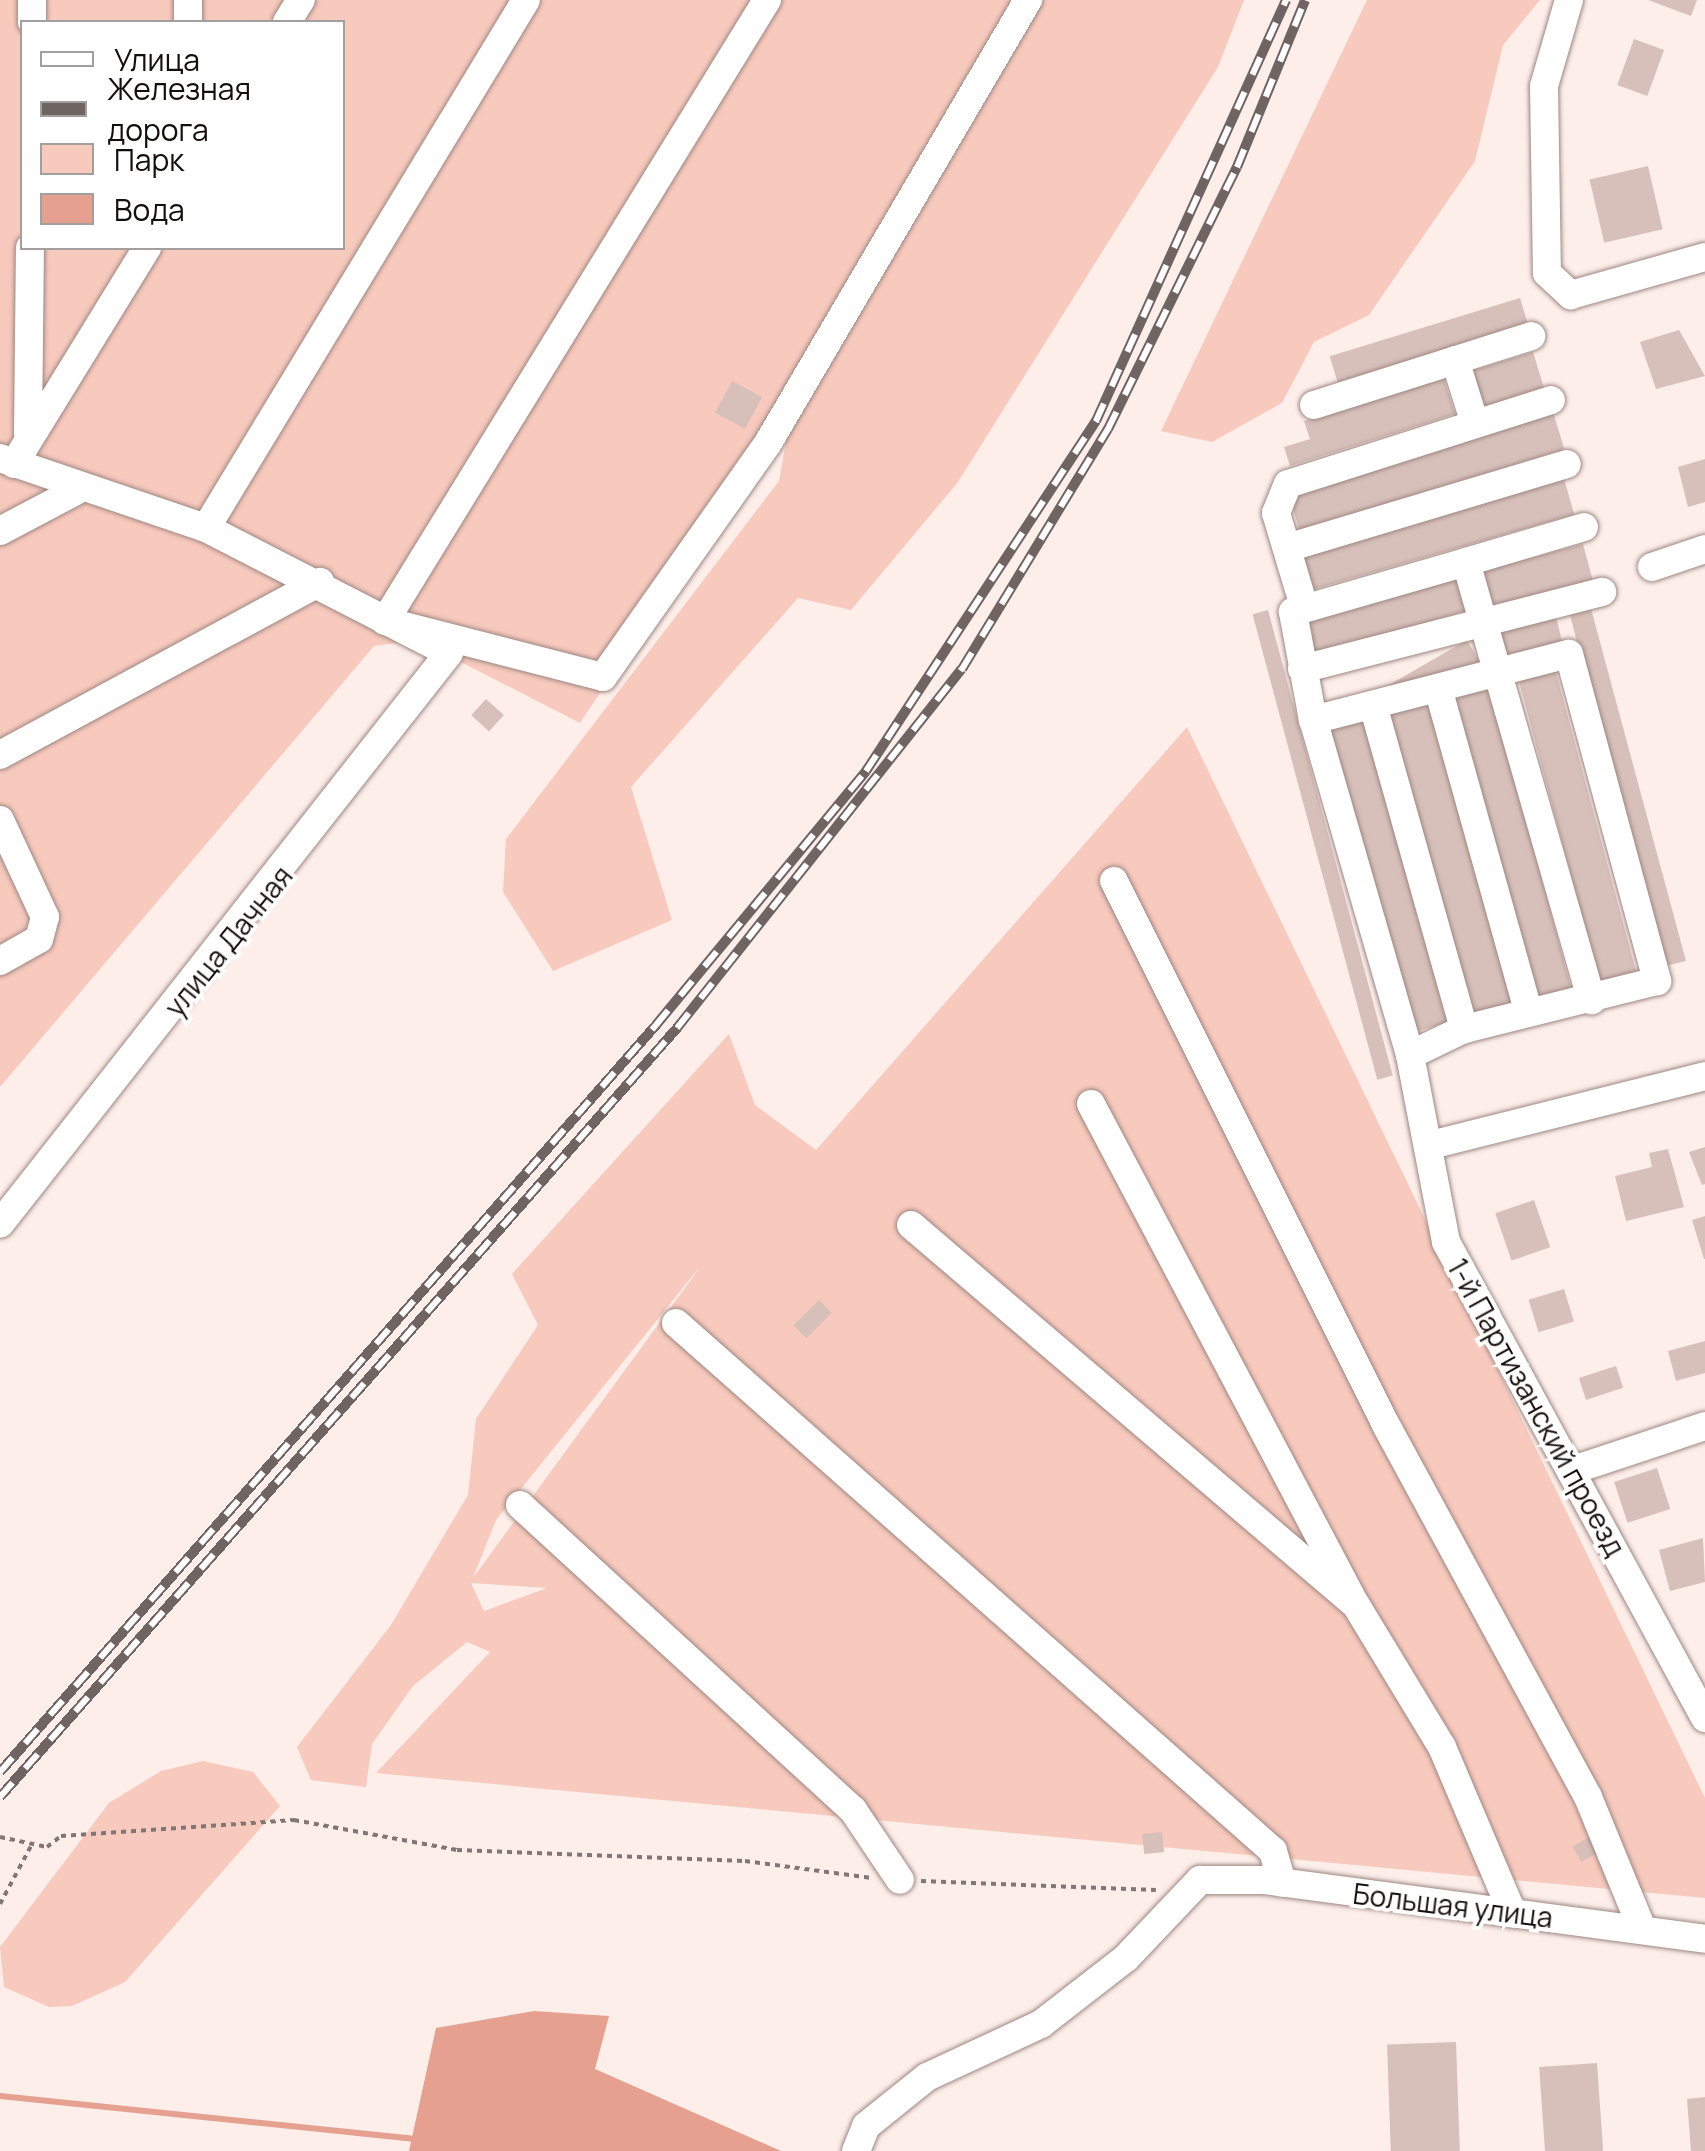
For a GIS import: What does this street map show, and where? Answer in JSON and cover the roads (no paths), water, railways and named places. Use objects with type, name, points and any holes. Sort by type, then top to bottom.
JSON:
[{"type":"street","points":[[206,528],[526,0]]},
{"type":"street","points":[[385,622],[767,0]]},
{"type":"street","points":[[146,250],[28,435],[7,461],[76,491],[206,528],[320,582],[385,622],[602,677],[768,443],[1028,0]]},
{"type":"street","points":[[1570,0],[1544,86],[1547,272],[1571,295],[1705,257]]},
{"type":"street","points":[[28,435],[30,250]]},
{"type":"street","points":[[1314,404],[1531,336]]},
{"type":"street","points":[[1455,360],[1475,424]]},
{"type":"street","points":[[1551,400],[1288,484],[1276,514],[1303,603],[1584,527]]},
{"type":"street","points":[[1287,548],[1567,464]]},
{"type":"street","points":[[0,531],[76,491]]},
{"type":"street","points":[[1652,566],[1705,549]]},
{"type":"street","points":[[1466,562],[1502,674],[1592,1000]]},
{"type":"street","points":[[0,754],[320,582]]},
{"type":"street","points":[[1302,670],[1602,592]]},
{"type":"street","name":"1-й Партизанский проезд","points":[[1303,603],[1290,617],[1312,720],[1413,1068],[1431,1145],[1446,1242],[1576,1469],[1705,1718]]},
{"type":"street","name":"улица Дачная","points":[[0,1224],[449,652],[385,622]]},
{"type":"street","points":[[1312,720],[1569,654],[1656,981],[1464,1029],[1413,1068]]},
{"type":"street","points":[[1438,688],[1529,1013]]},
{"type":"street","points":[[1373,705],[1464,1029]]},
{"type":"street","points":[[0,820],[45,917],[39,939],[0,961]]},
{"type":"street","points":[[1114,881],[1386,1425],[1588,1797],[1641,1926]]},
{"type":"street","points":[[1431,1145],[1705,1076]]},
{"type":"street","points":[[1091,1104],[1356,1605],[1442,1747],[1512,1914]]},
{"type":"street","points":[[911,1225],[1356,1605]]},
{"type":"street","points":[[676,1323],[1272,1851],[1282,1883]]},
{"type":"street","points":[[1576,1469],[1705,1426]]},
{"type":"street","points":[[520,1505],[853,1810],[900,1880]]},
{"type":"street","name":"Большая улица","points":[[856,2151],[866,2126],[927,2076],[1041,2024],[1126,1958],[1200,1880],[1282,1883],[1512,1914],[1641,1926],[1705,1939]]},
{"type":"water","points":[[534,2011],[609,2016],[595,2069],[781,2151],[409,2151],[436,2028]]},
{"type":"waterway","points":[[0,2096],[416,2139]]},
{"type":"railway","points":[[0,1772],[656,1025],[866,771],[1096,421],[1286,0]]},
{"type":"railway","points":[[0,1797],[677,1028],[962,669],[1108,429],[1237,167],[1305,0]]}]
